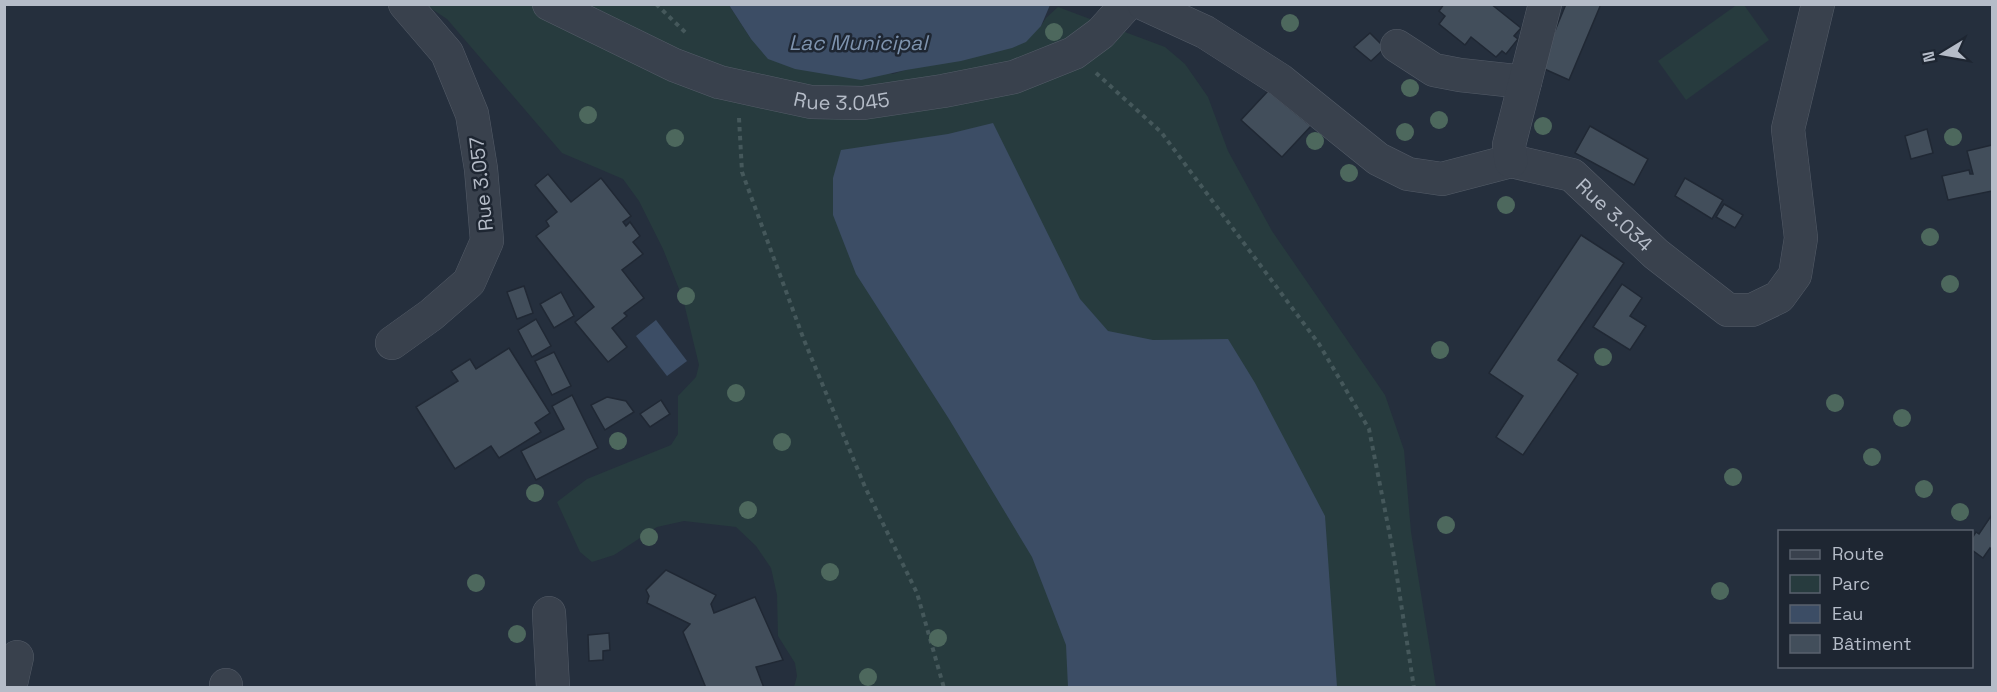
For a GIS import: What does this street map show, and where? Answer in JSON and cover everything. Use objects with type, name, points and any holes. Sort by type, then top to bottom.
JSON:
[{"type":"street","name":"Rue 3.057","points":[[392,343],[431,315],[470,282],[487,242],[481,169],[472,114],[447,52],[405,4]]},
{"type":"street","name":"Rue 3.045","points":[[549,4],[674,65],[738,87],[811,102],[863,103],[1014,77],[1074,53],[1101,33],[1127,4]]},
{"type":"street","name":"Rue 3.034","points":[[1144,4],[1204,32],[1280,80],[1378,159],[1408,174],[1442,179],[1511,161],[1572,176],[1656,254],[1728,310],[1752,310],[1779,297],[1796,274],[1802,238],[1788,129],[1818,4]]},
{"type":"street","points":[[1511,161],[1509,145],[1545,4]]},
{"type":"street","points":[[1397,46],[1434,70],[1525,82]]},
{"type":"street","points":[[549,613],[553,687]]},
{"type":"path","points":[[656,4],[694,39]]},
{"type":"path","points":[[1074,53],[1161,132],[1319,344],[1369,429],[1393,551],[1414,687]]},
{"type":"path","points":[[738,87],[742,172],[813,361],[866,487],[917,593],[944,687]]},
{"type":"green space","points":[[1738,4],[1744,5],[1769,40],[1686,100],[1658,61]]},
{"type":"green space","points":[[426,5],[729,5],[751,39],[893,74],[1041,26],[1058,7],[1165,47],[1185,64],[1208,97],[1228,151],[1272,231],[1385,395],[1404,450],[1411,532],[1436,687],[794,687],[797,676],[795,663],[778,636],[777,595],[771,568],[756,546],[736,527],[684,521],[657,527],[614,555],[592,562],[580,552],[557,502],[587,479],[671,445],[678,434],[678,396],[696,377],[699,365],[683,299],[663,249],[639,201],[623,179],[562,153],[447,19]]},
{"type":"water","name":"Lac Municipal","points":[[729,5],[1050,5],[1041,26],[1026,42],[1012,48],[961,61],[861,80],[795,69],[768,59],[751,39]]},
{"type":"water","points":[[993,123],[1080,299],[1108,331],[1153,340],[1228,339],[1255,383],[1325,516],[1337,687],[1068,687],[1066,645],[1032,557],[949,419],[856,274],[833,215],[833,178],[841,150],[948,134]]},
{"type":"water","points":[[656,320],[687,361],[667,376],[636,336]]},
{"type":"building","points":[[1444,4],[1491,4],[1521,28],[1514,36],[1518,39],[1506,54],[1502,51],[1496,57],[1471,37],[1465,45],[1439,24],[1445,16],[1439,11]]},
{"type":"building","points":[[1566,4],[1601,4],[1569,80],[1540,67]]},
{"type":"building","points":[[1370,33],[1385,48],[1371,61],[1354,47]]},
{"type":"building","points":[[1268,91],[1311,126],[1282,157],[1241,120]]},
{"type":"building","points":[[1590,126],[1648,159],[1634,185],[1575,153]]},
{"type":"building","points":[[1927,129],[1933,153],[1911,159],[1905,136]]},
{"type":"building","points":[[1992,145],[1992,191],[1948,200],[1942,176],[1969,170],[1970,174],[1973,174],[1967,151]]},
{"type":"building","points":[[548,174],[571,202],[601,178],[631,216],[623,222],[626,226],[630,222],[640,236],[633,242],[643,254],[622,270],[644,298],[624,313],[627,316],[612,328],[627,347],[608,362],[575,322],[594,307],[536,236],[549,226],[546,221],[557,212],[535,185]]},
{"type":"building","points":[[1685,178],[1723,200],[1712,219],[1675,196]]},
{"type":"building","points":[[1724,204],[1743,215],[1735,228],[1716,217]]},
{"type":"building","points":[[1581,235],[1624,263],[1558,360],[1578,374],[1523,455],[1496,437],[1523,396],[1489,373]]},
{"type":"building","points":[[1622,284],[1642,298],[1630,316],[1646,326],[1630,350],[1593,327]]},
{"type":"building","points":[[524,286],[533,313],[517,319],[507,292]]},
{"type":"building","points":[[561,292],[574,316],[554,328],[540,304]]},
{"type":"building","points":[[536,319],[551,346],[532,357],[518,330]]},
{"type":"building","points":[[509,348],[550,413],[535,423],[541,432],[499,458],[491,446],[455,469],[416,407],[458,381],[451,371],[470,359],[476,369]]},
{"type":"building","points":[[554,352],[571,386],[552,395],[535,361]]},
{"type":"building","points":[[572,395],[598,448],[536,480],[521,451],[564,429],[552,406]]},
{"type":"building","points":[[607,397],[626,401],[634,412],[605,430],[591,405]]},
{"type":"building","points":[[661,400],[670,414],[650,427],[640,414]]},
{"type":"building","points":[[1991,516],[1992,550],[1990,548],[1983,558],[1973,551],[1973,536],[1976,532],[1979,534]]},
{"type":"building","points":[[666,570],[716,595],[711,604],[714,613],[755,597],[783,660],[756,667],[764,688],[706,688],[683,632],[690,624],[647,603],[649,596],[646,590]]},
{"type":"building","points":[[609,633],[610,650],[603,651],[603,660],[589,661],[588,635]]}]
